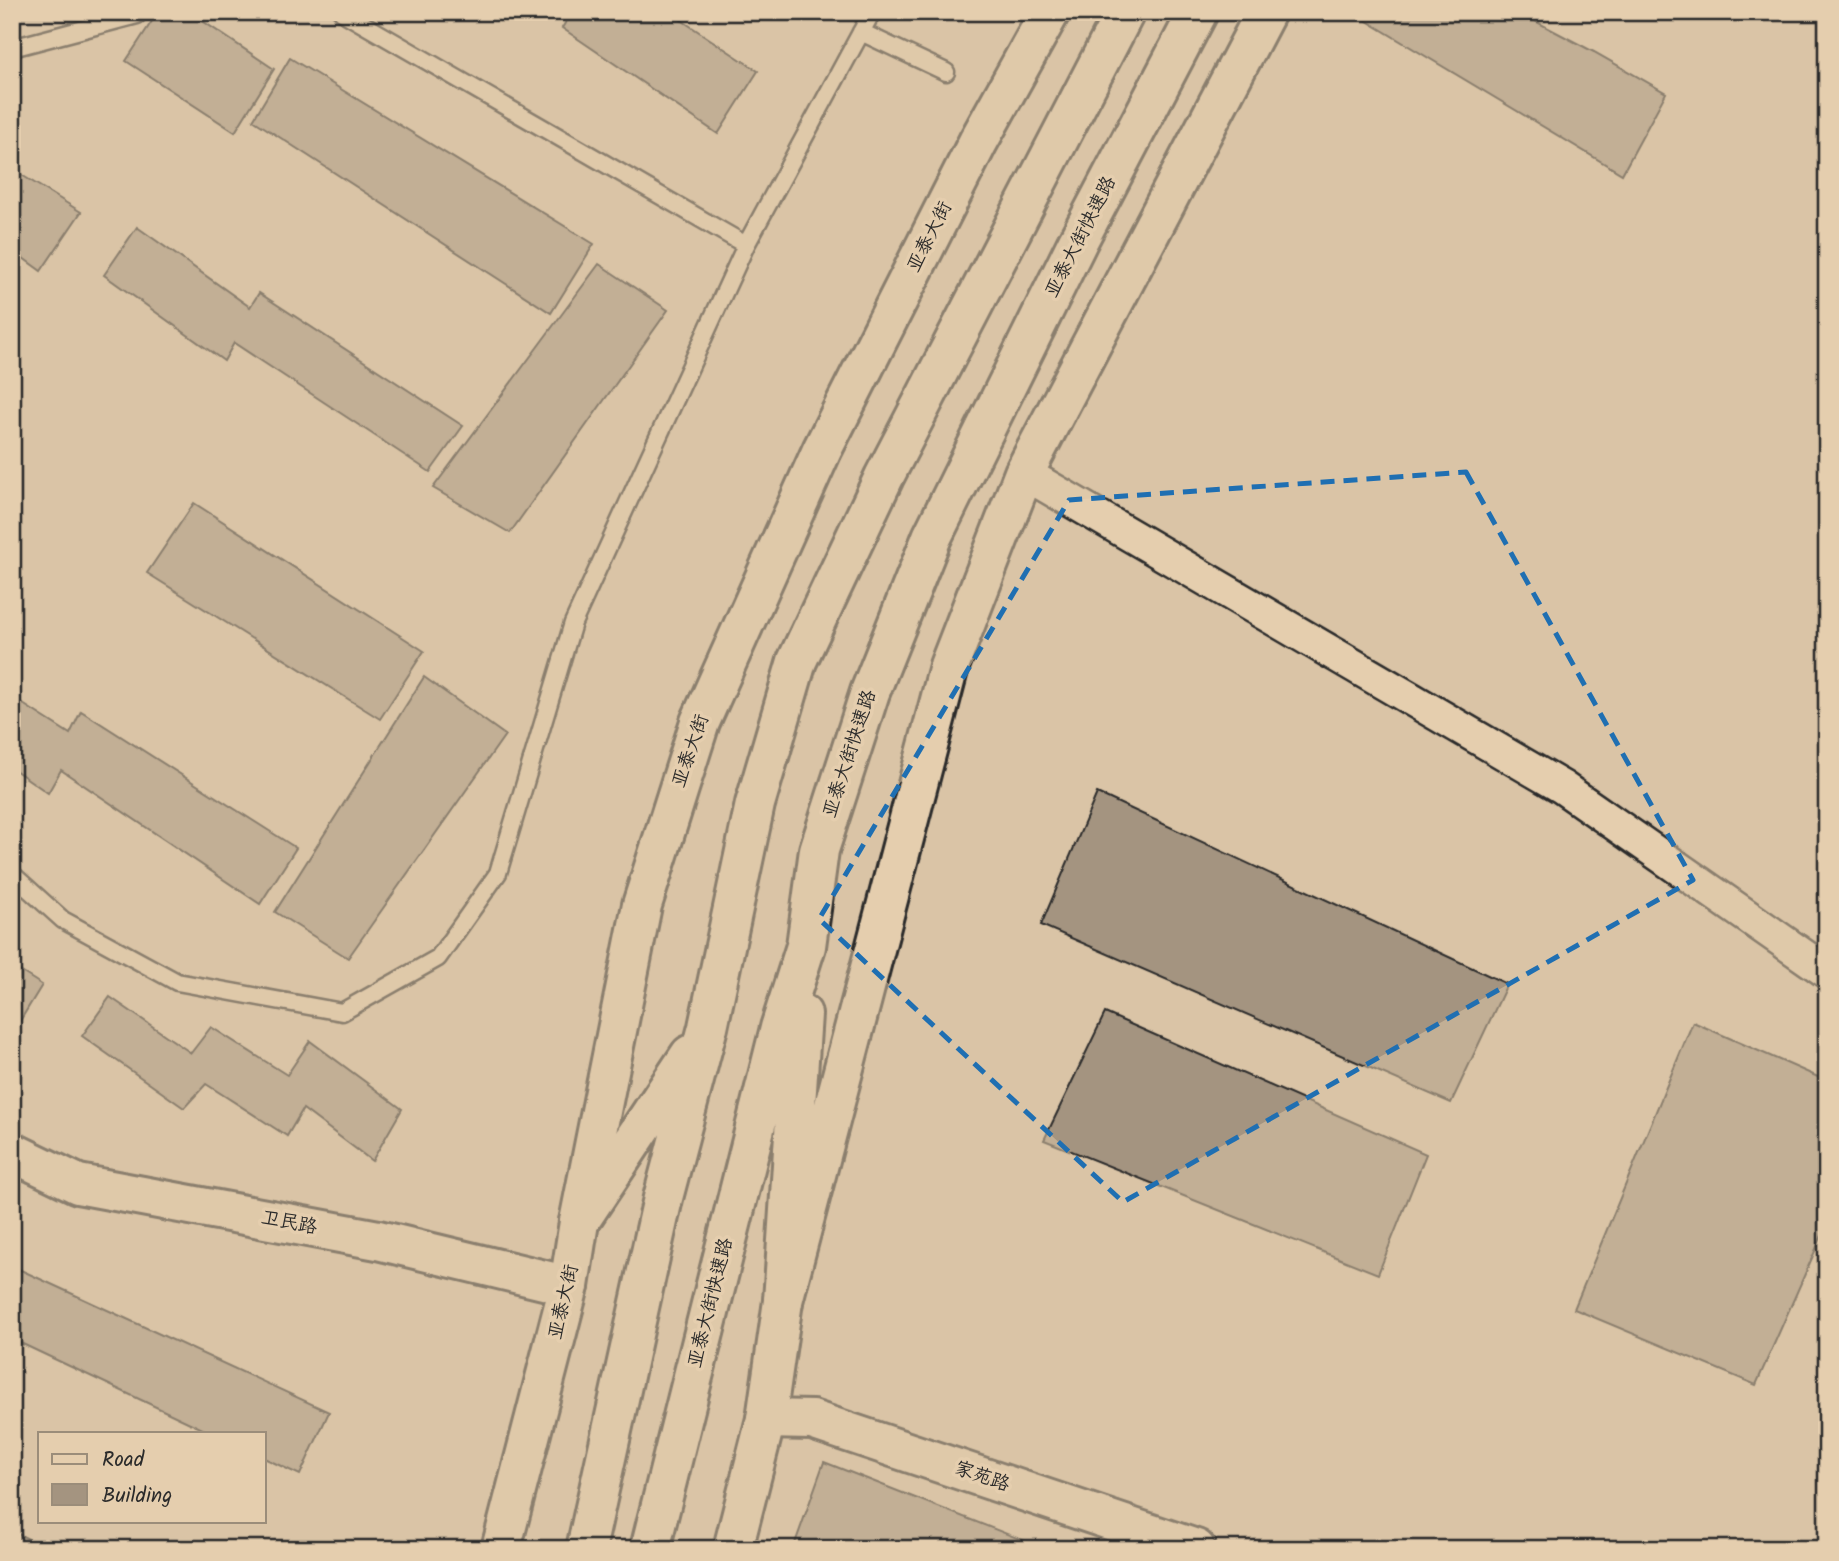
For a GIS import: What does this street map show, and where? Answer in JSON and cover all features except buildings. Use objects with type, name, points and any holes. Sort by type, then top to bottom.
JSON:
[{"type":"main road","name":"亚泰大街","points":[[501,1549],[569,1286],[579,1222],[642,905],[700,722],[821,450],[978,142],[1050,12]]},
{"type":"main road","points":[[586,1549],[663,1198],[708,1027],[755,804],[797,661],[884,477],[1125,12]]},
{"type":"main road","name":"亚泰大街快速路","points":[[650,1549],[780,1028],[806,946],[818,850],[870,692],[932,537],[1078,241],[1198,12]]},
{"type":"main road","points":[[783,1301],[949,666],[1024,473],[1266,12]]},
{"type":"main road","points":[[733,1549],[766,1419],[783,1301],[806,946]]},
{"type":"main road","points":[[579,1222],[708,1027]]},
{"type":"main road","name":"卫民路","points":[[12,1152],[78,1184],[378,1240],[569,1286]]},
{"type":"main road","name":"家苑路","points":[[766,1419],[812,1420],[1196,1549]]},
{"type":"street","points":[[1024,473],[1562,787],[1827,972]]},
{"type":"lane","points":[[12,48],[140,12]]},
{"type":"lane","points":[[342,12],[746,245]]},
{"type":"lane","points":[[12,874],[63,920],[177,982],[342,1012],[439,958],[498,873],[573,623],[746,245],[872,12]]},
{"type":"lane","points":[[861,32],[946,72]]},
{"type":"highlighted area","points":[[1466,472],[1693,880],[1123,1202],[819,919],[1069,500]]}]
